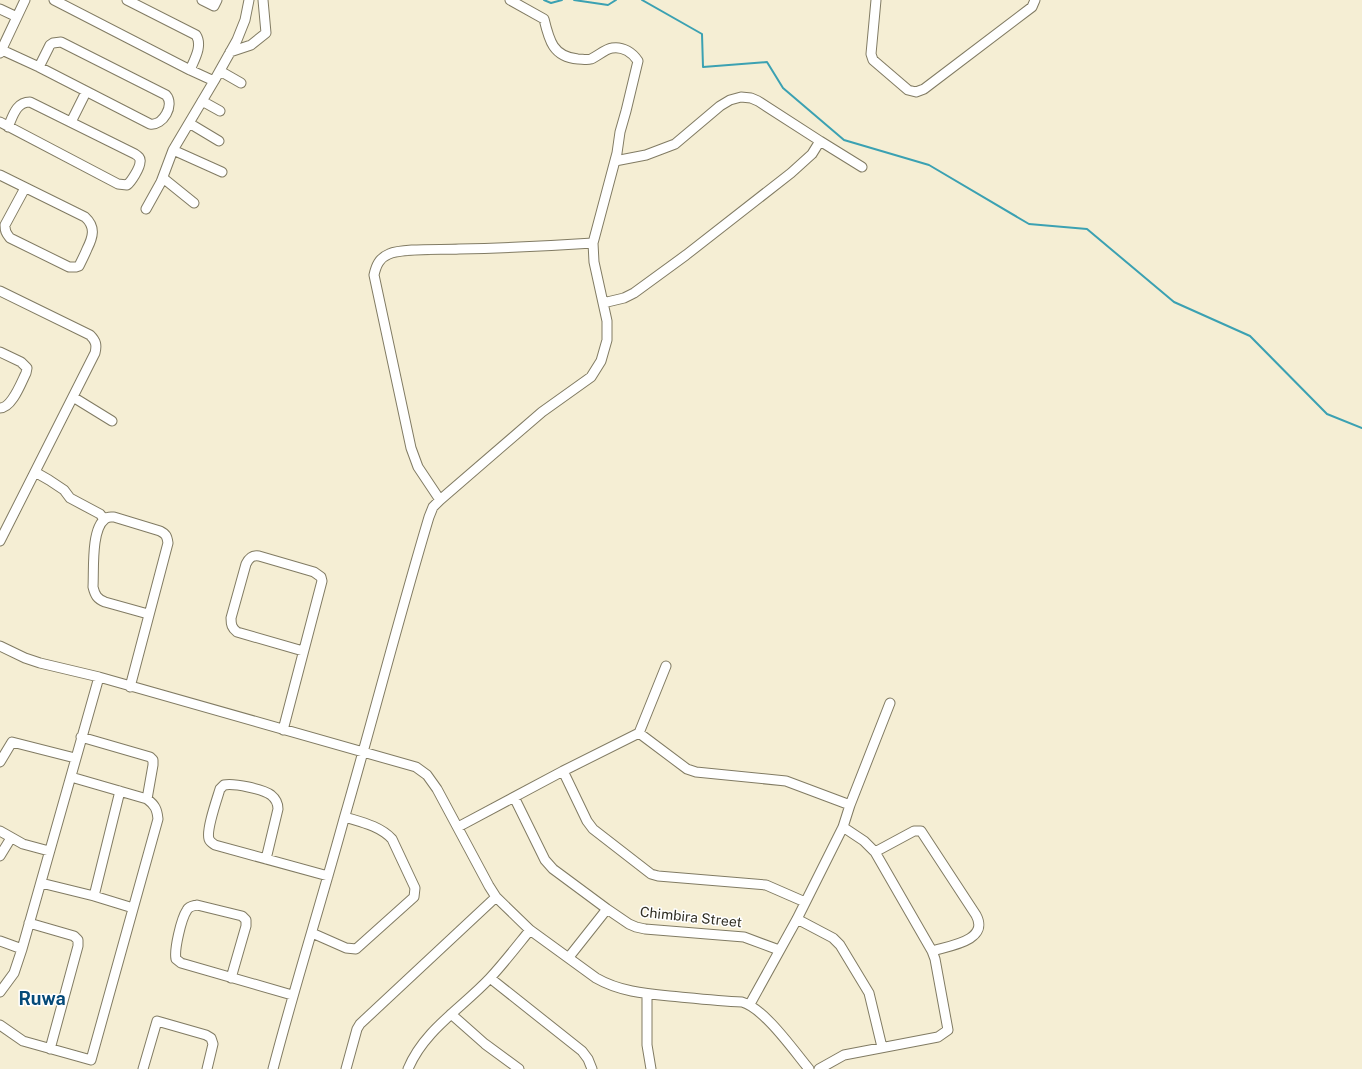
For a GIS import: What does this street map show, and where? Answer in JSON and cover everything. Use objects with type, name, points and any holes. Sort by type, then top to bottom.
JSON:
[{"type":"street","points":[[25,0],[1,52],[39,67],[86,92],[154,124],[162,121],[170,106],[169,98],[166,95],[61,42],[50,45],[39,67]]},
{"type":"street","points":[[54,0],[70,4],[190,70],[214,81]]},
{"type":"street","points":[[127,0],[196,35],[199,43],[190,70]]},
{"type":"street","points":[[202,0],[214,6],[217,0]]},
{"type":"street","points":[[146,209],[163,178],[164,170],[173,150],[230,52],[245,20],[249,0]]},
{"type":"street","points":[[230,52],[251,45],[266,33],[263,0]]},
{"type":"street","points":[[273,1069],[292,995],[312,933],[428,517],[433,507],[440,500],[542,412],[591,376],[601,361],[607,340],[607,321],[594,262],[593,243],[615,161],[620,132],[638,61],[634,55],[622,49],[612,48],[589,60],[571,58],[558,52],[550,43],[544,19],[510,0]]},
{"type":"street","points":[[876,0],[871,54],[873,60],[899,84],[908,90],[916,92],[924,89],[1021,16],[1032,7],[1035,0]]},
{"type":"street","points":[[0,9],[17,17]]},
{"type":"street","points":[[220,71],[241,83]]},
{"type":"street","points":[[71,122],[86,92]]},
{"type":"street","points":[[615,161],[646,155],[675,144],[720,106],[730,100],[740,97],[751,98],[758,101],[862,167]]},
{"type":"street","points":[[202,101],[220,111]]},
{"type":"street","points":[[25,102],[30,102],[138,157],[141,163],[127,185],[118,184],[4,124],[19,105],[25,102]]},
{"type":"street","points":[[189,123],[219,142]]},
{"type":"street","points":[[603,303],[624,298],[634,293],[680,260],[791,173],[812,154],[820,141]]},
{"type":"street","points":[[173,150],[222,172]]},
{"type":"street","points":[[0,175],[85,217],[89,221],[92,227],[92,239],[79,266],[69,267],[10,238],[6,234],[5,225],[25,188]]},
{"type":"street","points":[[163,178],[194,203]]},
{"type":"street","points":[[440,500],[418,467],[411,448],[374,276],[376,265],[380,260],[389,254],[407,251],[483,249],[593,243]]},
{"type":"street","points":[[0,291],[90,335],[94,339],[97,348],[0,541]]},
{"type":"street","points":[[0,352],[21,362],[27,368],[26,373],[10,404],[5,408],[0,408]]},
{"type":"street","points":[[73,397],[112,421]]},
{"type":"street","points":[[35,472],[64,490],[70,498],[100,514],[104,519]]},
{"type":"street","points":[[130,687],[148,614],[168,543],[165,533],[160,530],[114,517],[108,517],[104,519],[96,536],[93,587],[95,593],[100,600],[105,602],[148,614]]},
{"type":"street","points":[[283,730],[322,582],[321,577],[318,574],[259,556],[251,556],[246,564],[231,618],[233,628],[237,632],[303,651]]},
{"type":"street","points":[[0,646],[25,658],[40,663],[99,677],[283,730],[409,764],[421,770],[427,775],[437,789],[496,897],[530,930],[569,957],[581,968],[608,984],[620,989],[647,994],[742,1002],[750,1004],[781,1033],[809,1069]]},
{"type":"street","points":[[458,827],[639,733],[666,666]]},
{"type":"street","points":[[0,992],[14,973],[22,949],[99,677]]},
{"type":"street","points":[[750,1004],[797,919],[844,827],[850,805],[890,703]]},
{"type":"street","points":[[639,733],[687,769],[696,772],[786,781],[850,805]]},
{"type":"street","points":[[81,737],[150,756],[153,760],[153,765],[147,799]]},
{"type":"street","points":[[0,762],[12,742],[75,758]]},
{"type":"street","points":[[564,771],[587,821],[594,829],[651,874],[658,876],[766,885],[805,902]]},
{"type":"street","points":[[0,1025],[23,1041],[91,1060],[132,908],[158,819],[157,809],[147,799],[71,777]]},
{"type":"street","points":[[266,859],[278,809],[278,803],[273,796],[267,792],[231,784],[224,784],[220,789],[209,831],[208,838],[210,842],[215,845],[266,859],[328,876]]},
{"type":"street","points":[[94,896],[120,791]]},
{"type":"street","name":"Chimbira Street","points":[[514,797],[546,860],[553,869],[606,909],[636,927],[744,937],[779,950]]},
{"type":"street","points":[[312,933],[346,948],[356,949],[414,897],[416,888],[392,838],[377,828],[345,817]]},
{"type":"street","points":[[819,1069],[844,1055],[938,1037],[948,1030],[935,959],[932,951],[875,852],[864,841],[844,827]]},
{"type":"street","points":[[0,831],[24,844],[49,851]]},
{"type":"street","points":[[875,852],[914,831],[921,831],[976,915],[978,920],[978,930],[971,939],[932,951]]},
{"type":"street","points":[[0,856],[11,838]]},
{"type":"street","points":[[41,883],[94,896],[132,908]]},
{"type":"street","points":[[346,1069],[357,1029],[360,1024],[496,897]]},
{"type":"street","points":[[231,978],[246,926],[246,920],[242,916],[205,906],[191,906],[186,910],[174,954],[180,963],[231,978],[292,995]]},
{"type":"street","points":[[569,957],[606,909]]},
{"type":"street","points":[[797,919],[840,944],[870,993],[882,1047]]},
{"type":"street","points":[[29,923],[74,936],[78,940],[78,946],[50,1049]]},
{"type":"street","points":[[408,1069],[415,1054],[428,1036],[490,978],[530,930]]},
{"type":"street","points":[[0,941],[22,949]]},
{"type":"street","points":[[490,978],[582,1051],[588,1059],[592,1069]]},
{"type":"street","points":[[647,994],[647,1044],[651,1069]]},
{"type":"street","points":[[451,1014],[485,1044],[519,1069]]},
{"type":"street","points":[[143,1069],[157,1021],[206,1035],[211,1038],[213,1044],[207,1069]]},
{"type":"waterway","points":[[544,0],[551,3],[562,0]]},
{"type":"waterway","points":[[574,0],[608,5],[616,0]]},
{"type":"waterway","points":[[642,0],[702,34],[703,67],[767,62],[783,88],[844,140],[929,165],[1029,224],[1087,229],[1174,302],[1250,336],[1327,414],[1362,428]]},
{"type":"district","name":"Ruwa","points":[[42,998]]}]
